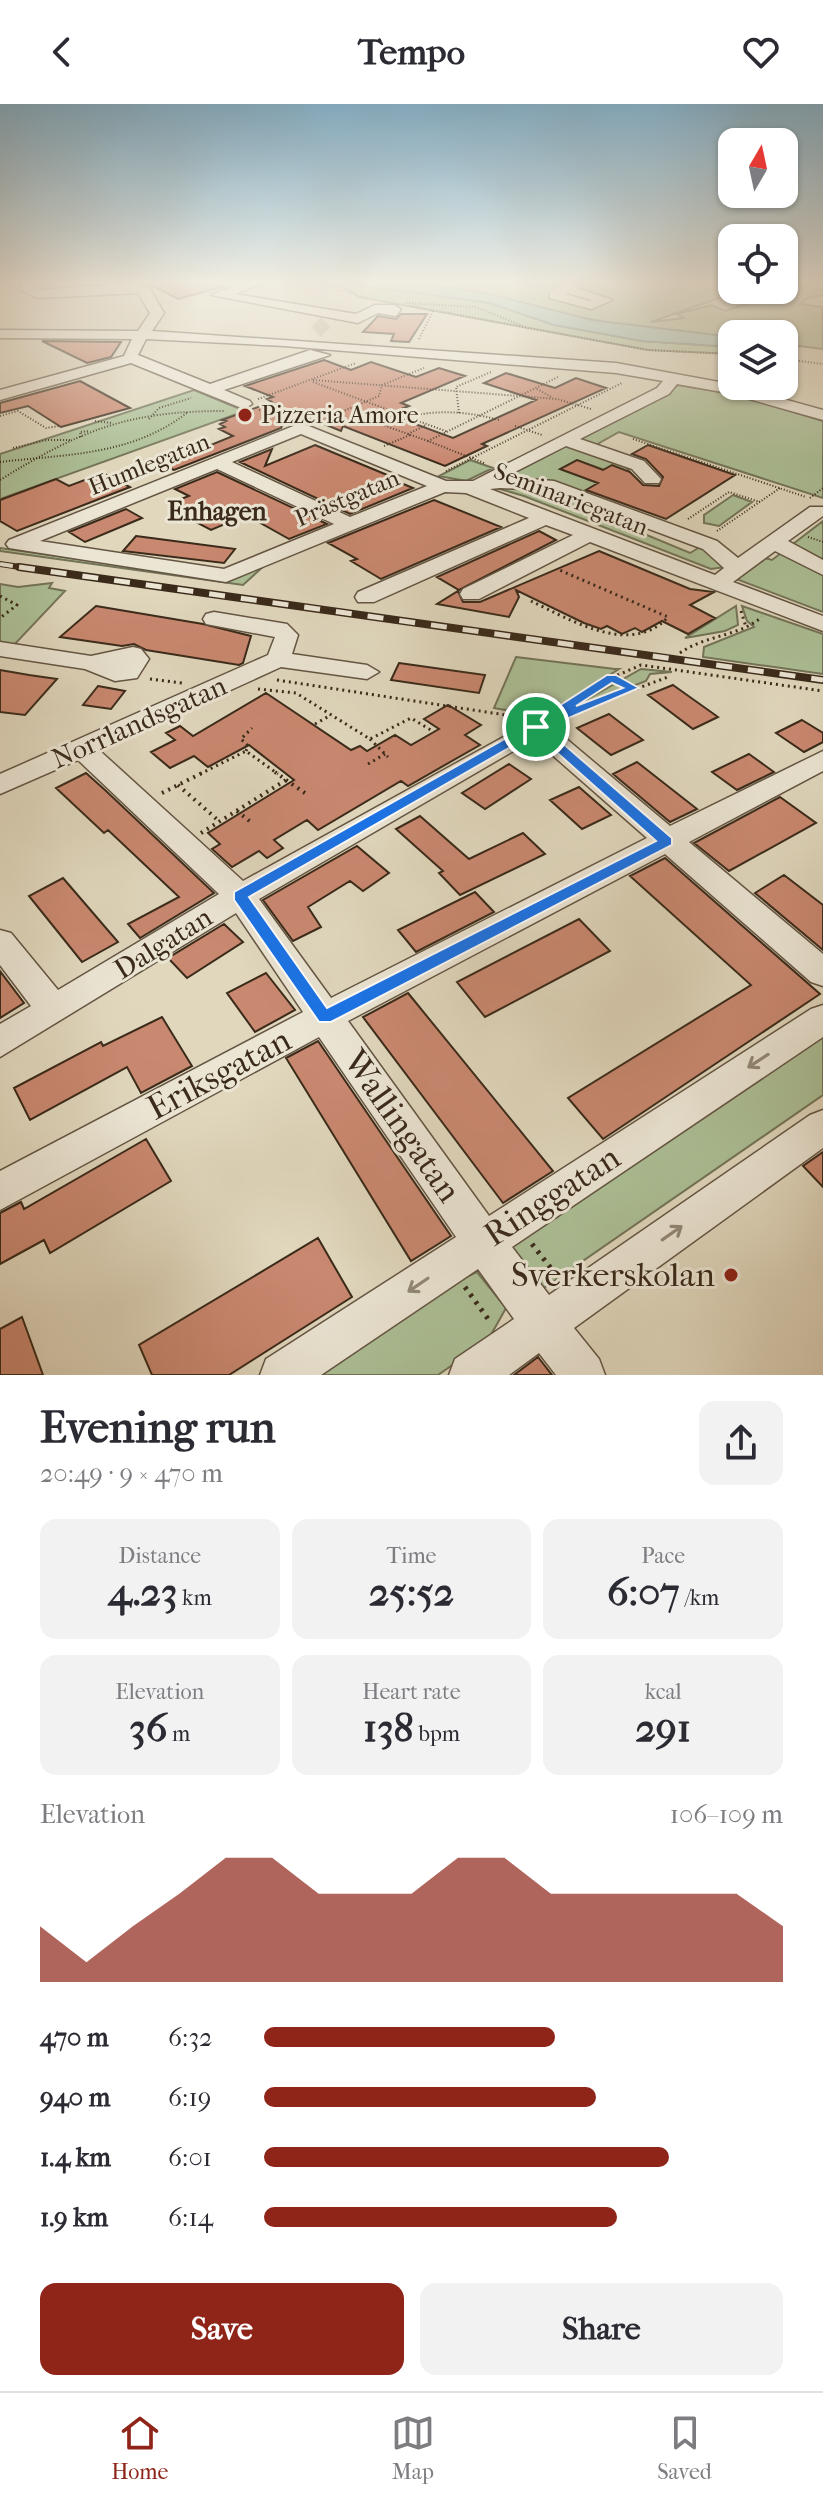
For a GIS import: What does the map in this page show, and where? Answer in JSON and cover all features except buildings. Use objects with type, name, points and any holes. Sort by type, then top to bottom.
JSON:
[{"type":"street","points":[[132,358],[130,353],[137,342]]},
{"type":"street","points":[[277,342],[616,368],[669,384],[823,415]]},
{"type":"street","points":[[209,390],[270,365],[310,354],[669,384]]},
{"type":"street","points":[[0,395],[132,358],[248,403]]},
{"type":"street","points":[[469,488],[669,384]]},
{"type":"street","name":"Humlegatan","points":[[226,576],[16,544],[305,427]]},
{"type":"street","name":"Seminariegatan","points":[[305,427],[439,481],[469,488],[547,517],[823,624]]},
{"type":"street","points":[[559,441],[638,465],[652,479]]},
{"type":"street","points":[[217,462],[351,525]]},
{"type":"street","name":"Prästgatan","points":[[226,576],[351,525],[439,481]]},
{"type":"street","points":[[469,488],[500,482],[547,485],[701,542],[727,585],[814,505]]},
{"type":"street","points":[[366,597],[547,517]]},
{"type":"street","points":[[471,594],[590,534]]},
{"type":"street","points":[[774,542],[823,569]]},
{"type":"street","points":[[214,619],[279,629],[287,635],[278,659],[367,672]]},
{"type":"street","points":[[0,649],[91,663],[115,674]]},
{"type":"street","name":"Norrlandsgatan","points":[[0,785],[278,659]]},
{"type":"street","points":[[536,727],[666,842],[823,973]]},
{"type":"street","name":"Dalgatan","points":[[0,1042],[240,896],[536,727]]},
{"type":"street","name":"Wallingatan","points":[[80,747],[240,896],[325,1017],[561,1312],[583,1375]]},
{"type":"street","name":"Eriksgatan","points":[[0,1191],[325,1017],[823,760]]},
{"type":"street","points":[[0,942],[54,1010]]},
{"type":"street","name":"Ringgatan","points":[[282,1375],[823,1019]]},
{"type":"street","points":[[471,1375],[823,1127]]},
{"type":"path","points":[[409,352],[417,342]]},
{"type":"path","points":[[601,342],[648,350],[718,353]]},
{"type":"path","points":[[0,480],[81,437],[80,432],[151,414],[216,413],[368,358]]},
{"type":"path","points":[[798,361],[823,364]]},
{"type":"path","points":[[382,385],[435,364]]},
{"type":"path","points":[[455,390],[500,369]]},
{"type":"path","points":[[428,441],[565,374]]},
{"type":"path","points":[[309,380],[557,399]]},
{"type":"path","points":[[309,380],[448,432]]},
{"type":"path","points":[[439,481],[471,458],[627,381]]},
{"type":"path","points":[[328,387],[341,382]]},
{"type":"path","points":[[248,403],[305,427],[379,396],[382,385]]},
{"type":"path","points":[[537,389],[578,405]]},
{"type":"path","points":[[149,419],[151,414],[209,390]]},
{"type":"path","points":[[455,390],[459,413]]},
{"type":"path","points":[[0,416],[21,408]]},
{"type":"path","points":[[18,411],[46,428],[59,426]]},
{"type":"path","points":[[0,460],[78,455],[145,440],[168,430],[188,412]]},
{"type":"path","points":[[499,420],[459,413],[403,416],[383,425],[471,458],[512,464]]},
{"type":"path","points":[[95,421],[111,423]]},
{"type":"path","points":[[373,451],[427,425]]},
{"type":"path","points":[[515,426],[559,441]]},
{"type":"path","points":[[633,439],[780,488],[814,505]]},
{"type":"path","points":[[13,448],[47,440],[74,440]]},
{"type":"path","points":[[701,542],[780,488]]},
{"type":"path","points":[[688,519],[729,492],[760,502]]},
{"type":"path","points":[[771,494],[777,497]]},
{"type":"path","points":[[755,505],[762,508]]},
{"type":"path","points":[[737,518],[744,520]]},
{"type":"path","points":[[531,601],[586,626],[630,637],[639,637],[666,622],[668,617],[538,560]]},
{"type":"path","points":[[0,596],[17,605],[0,618]]},
{"type":"path","points":[[680,653],[692,642],[757,623],[774,605]]},
{"type":"path","points":[[536,727],[629,668],[656,666],[823,691]]},
{"type":"path","points":[[115,674],[189,684]]},
{"type":"path","points":[[536,727],[668,677]]},
{"type":"path","points":[[611,678],[633,688]]},
{"type":"path","points":[[229,683],[266,679],[403,698],[529,718],[536,727]]},
{"type":"path","points":[[229,683],[296,693],[370,739],[386,755],[368,764]]},
{"type":"path","points":[[315,724],[331,715]]},
{"type":"path","points":[[370,739],[411,718],[434,732]]},
{"type":"path","points":[[141,804],[246,751],[248,746],[241,739],[252,728]]},
{"type":"path","points":[[246,751],[305,793]]},
{"type":"path","points":[[184,844],[286,780]]},
{"type":"path","points":[[178,785],[220,822]]},
{"type":"path","points":[[237,811],[252,823]]},
{"type":"path","points":[[499,1231],[561,1312]]},
{"type":"path","points":[[448,1265],[510,1348]]},
{"type":"green space","points":[[606,342],[718,346],[718,353],[648,350]]},
{"type":"green space","points":[[798,342],[823,342],[823,349],[798,346]]},
{"type":"green space","points":[[678,385],[718,392],[718,400],[754,400],[823,421],[823,498],[619,432],[594,446],[577,440]]},
{"type":"green space","points":[[194,390],[245,411],[0,499],[0,454]]},
{"type":"green space","points":[[568,444],[626,466],[635,481],[577,460],[561,469],[606,486],[579,494],[495,479]]},
{"type":"green space","points":[[470,460],[493,468],[466,481],[439,476]]},
{"type":"green space","points":[[486,485],[537,490],[566,500],[572,497],[632,521],[625,526],[690,553],[700,547],[717,554],[725,567],[711,569],[524,496]]},
{"type":"green space","points":[[733,495],[752,502],[719,526],[704,523],[704,515]]},
{"type":"green space","points":[[823,521],[823,612],[731,577],[761,557],[772,560]]},
{"type":"green space","points":[[0,548],[218,579],[266,564],[243,585],[0,551]]},
{"type":"green space","points":[[52,583],[49,588],[65,591],[14,645],[0,642],[0,584],[18,587]]},
{"type":"green space","points":[[736,606],[738,625],[725,631],[685,638]]},
{"type":"green space","points":[[742,606],[823,634],[823,674],[703,657],[704,647],[754,627],[747,621]]},
{"type":"green space","points":[[516,657],[619,669],[561,705],[533,711],[494,708]]},
{"type":"green space","points":[[641,669],[672,672],[650,674],[646,681],[563,713]]},
{"type":"green space","points":[[823,1037],[823,1095],[538,1292],[501,1246]]},
{"type":"green space","points":[[477,1272],[506,1308],[488,1340],[438,1375],[312,1375],[453,1283]]},
{"type":"water","points":[[662,342],[718,342],[718,346]]},
{"type":"railway","points":[[0,564],[30,569]]},
{"type":"railway","points":[[19,567],[30,569]]},
{"type":"railway","points":[[30,569],[823,680]]},
{"type":"place","name":"Pizzeria Amore","points":[[245,415]]},
{"type":"place","name":"Sverkerskolan","points":[[731,1275]]},
{"type":"district","name":"Enhagen","points":[[217,511]]},
{"type":"route","points":[[536,727],[240,896],[325,1017],[666,842],[536,727],[633,688],[611,678],[536,727]]}]
